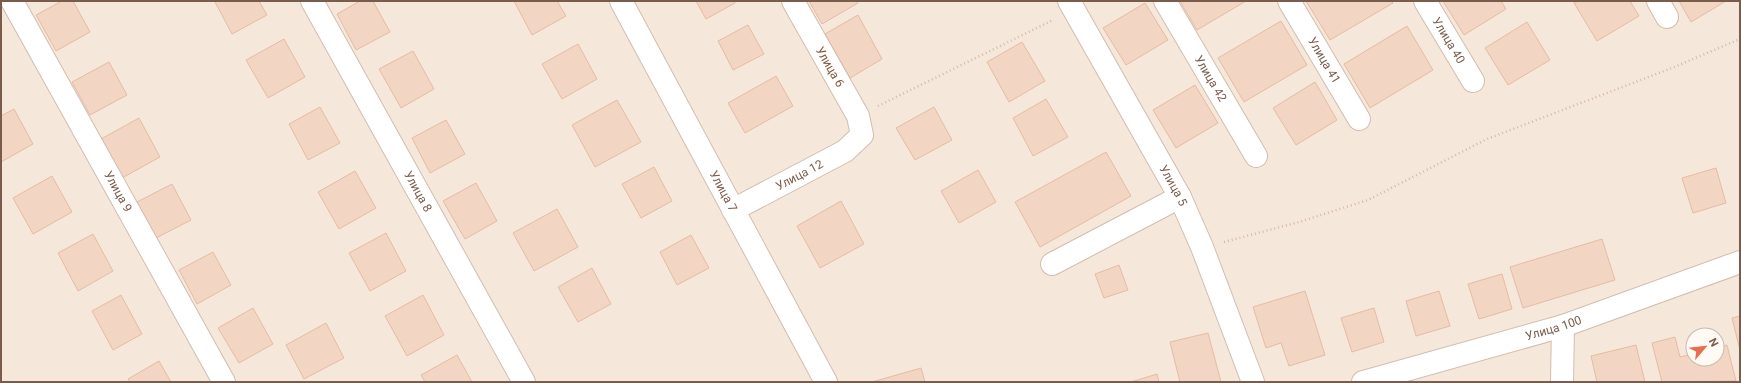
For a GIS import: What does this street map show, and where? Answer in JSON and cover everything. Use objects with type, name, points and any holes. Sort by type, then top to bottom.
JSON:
[{"type":"street","name":"Улица 9","points":[[12,1],[224,382]]},
{"type":"street","name":"Улица 8","points":[[312,1],[524,382]]},
{"type":"street","name":"Улица 7","points":[[621,1],[826,382]]},
{"type":"street","name":"Улица 6","points":[[793,1],[860,125]]},
{"type":"street","name":"Улица 42","points":[[1165,1],[1256,156]]},
{"type":"street","name":"Улица 41","points":[[1290,1],[1359,119]]},
{"type":"street","name":"Улица 40","points":[[1425,1],[1473,81]]},
{"type":"street","name":"Улица 5","points":[[1077,4],[1180,197],[1202,247],[1253,382]]},
{"type":"street","name":"Улица 12","points":[[733,210],[845,151],[860,125]]},
{"type":"street","points":[[1052,264],[1180,197]]},
{"type":"street","name":"Улица 100","points":[[1363,382],[1563,326],[1740,262]]},
{"type":"street","points":[[1562,382],[1563,326]]},
{"type":"path","points":[[860,125],[1077,4]]},
{"type":"path","points":[[1202,247],[1299,222],[1368,200],[1487,139],[1672,68],[1740,39]]},
{"type":"shaded area","points":[[1,1],[1740,1],[1740,382],[1,382]]},
{"type":"building","points":[[62,1],[73,1],[90,32],[56,51],[36,15]]},
{"type":"building","points":[[259,1],[267,15],[232,34],[215,2]]},
{"type":"building","points":[[360,1],[373,1],[390,32],[356,50],[337,14]]},
{"type":"building","points":[[514,1],[557,1],[566,16],[532,35]]},
{"type":"building","points":[[696,1],[734,1],[735,3],[706,19]]},
{"type":"building","points":[[809,1],[856,1],[858,3],[822,24]]},
{"type":"building","points":[[1180,1],[1246,1],[1197,30]]},
{"type":"building","points":[[1306,1],[1391,1],[1393,3],[1330,40]]},
{"type":"building","points":[[1443,1],[1501,1],[1506,9],[1464,35]]},
{"type":"building","points":[[1578,1],[1630,1],[1639,16],[1597,41],[1574,3]]},
{"type":"building","points":[[1679,1],[1726,1],[1691,22]]},
{"type":"building","points":[[1145,3],[1168,40],[1126,65],[1103,28]]},
{"type":"building","points":[[858,15],[882,59],[850,78],[825,34]]},
{"type":"building","points":[[1281,21],[1307,65],[1244,102],[1218,58]]},
{"type":"building","points":[[1527,22],[1550,60],[1508,85],[1485,48]]},
{"type":"building","points":[[748,25],[764,54],[733,70],[718,41]]},
{"type":"building","points":[[1407,26],[1433,70],[1370,108],[1344,64]]},
{"type":"building","points":[[284,39],[305,77],[268,98],[246,60]]},
{"type":"building","points":[[1022,42],[1045,81],[1009,102],[987,62]]},
{"type":"building","points":[[578,44],[597,79],[562,99],[542,64]]},
{"type":"building","points":[[413,51],[434,89],[401,108],[379,69]]},
{"type":"building","points":[[109,62],[127,95],[90,115],[72,82]]},
{"type":"building","points":[[776,76],[793,106],[745,133],[728,103]]},
{"type":"building","points":[[1315,82],[1337,120],[1296,145],[1273,108]]},
{"type":"building","points":[[1195,85],[1218,123],[1176,148],[1153,110]]},
{"type":"building","points":[[1046,99],[1068,137],[1033,156],[1013,118]]},
{"type":"building","points":[[617,100],[641,142],[595,167],[572,125]]},
{"type":"building","points":[[320,107],[340,143],[308,160],[289,124]]},
{"type":"building","points":[[934,107],[952,140],[915,160],[896,128]]},
{"type":"building","points":[[14,109],[33,144],[1,162],[1,116]]},
{"type":"building","points":[[139,118],[160,157],[122,178],[101,139]]},
{"type":"building","points":[[446,120],[465,154],[430,173],[412,138]]},
{"type":"building","points":[[1106,152],[1131,196],[1040,247],[1015,202]]},
{"type":"building","points":[[654,167],[672,201],[641,218],[622,184]]},
{"type":"building","points":[[1716,168],[1726,203],[1693,213],[1682,178]]},
{"type":"building","points":[[978,170],[996,202],[959,223],[941,191]]},
{"type":"building","points":[[355,171],[376,208],[339,229],[318,192]]},
{"type":"building","points":[[52,176],[72,212],[33,234],[13,198]]},
{"type":"building","points":[[476,183],[497,221],[465,239],[443,201]]},
{"type":"building","points":[[172,184],[191,220],[156,238],[137,202]]},
{"type":"building","points":[[841,201],[864,244],[820,268],[797,226]]},
{"type":"building","points":[[557,209],[578,247],[534,271],[513,233]]},
{"type":"building","points":[[386,233],[406,271],[370,291],[349,253]]},
{"type":"building","points":[[93,234],[113,271],[78,291],[58,253]]},
{"type":"building","points":[[691,235],[709,268],[677,285],[660,252]]},
{"type":"building","points":[[1602,239],[1615,280],[1523,308],[1510,267]]},
{"type":"building","points":[[213,252],[231,285],[197,304],[179,270]]},
{"type":"building","points":[[1119,265],[1128,290],[1104,298],[1095,274]]},
{"type":"building","points":[[592,268],[611,304],[578,322],[558,287]]},
{"type":"building","points":[[1502,274],[1512,309],[1479,319],[1468,284]]},
{"type":"building","points":[[1305,291],[1325,355],[1289,366],[1281,343],[1266,348],[1253,307]]},
{"type":"building","points":[[1439,291],[1450,326],[1416,336],[1406,301]]},
{"type":"building","points":[[121,295],[142,334],[113,350],[92,311]]},
{"type":"building","points":[[423,295],[444,335],[407,356],[385,316]]},
{"type":"building","points":[[253,308],[273,344],[239,363],[218,328]]},
{"type":"building","points":[[1374,308],[1384,342],[1352,352],[1341,318]]},
{"type":"building","points":[[1740,316],[1740,350],[1732,318]]},
{"type":"building","points":[[326,323],[344,358],[304,379],[286,345]]},
{"type":"building","points":[[1208,333],[1221,382],[1180,382],[1170,342]]},
{"type":"building","points":[[1675,337],[1680,357],[1685,356],[1685,367],[1725,367],[1725,346],[1727,345],[1736,381],[1662,382],[1652,343]]},
{"type":"building","points":[[1636,345],[1645,382],[1597,382],[1591,356]]},
{"type":"building","points":[[457,355],[472,382],[425,382],[421,375]]},
{"type":"building","points":[[159,361],[171,382],[130,382],[128,379]]},
{"type":"building","points":[[921,368],[925,382],[872,382]]},
{"type":"building","points":[[1157,374],[1159,382],[1131,382]]}]
